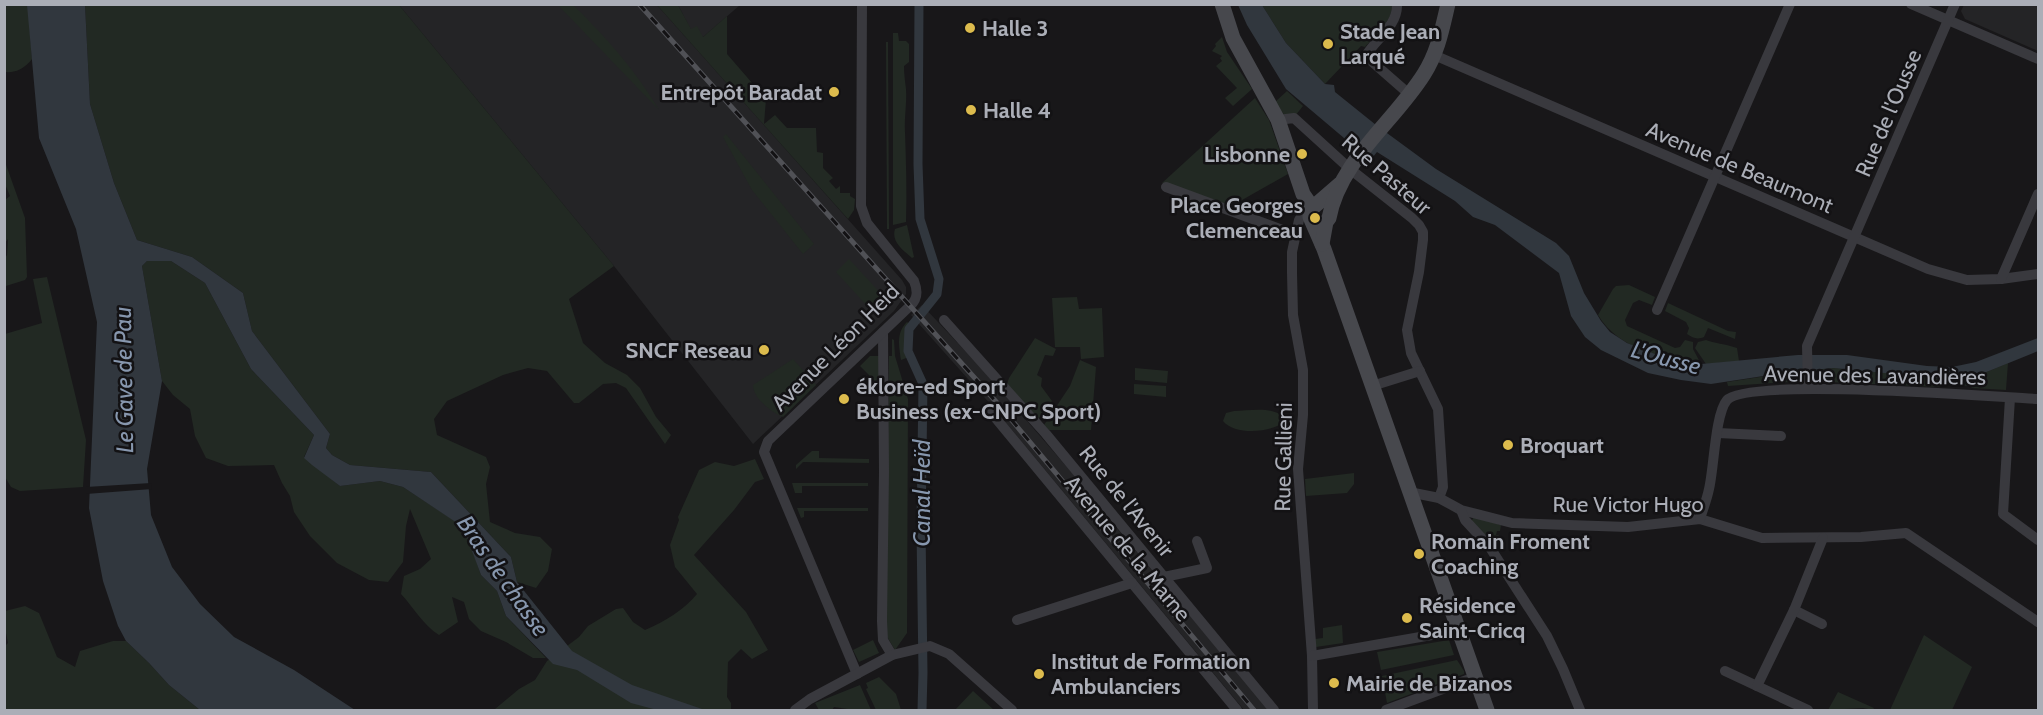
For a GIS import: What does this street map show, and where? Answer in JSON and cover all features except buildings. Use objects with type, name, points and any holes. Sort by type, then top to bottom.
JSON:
[{"type":"main road","points":[[1222,4],[1233,38],[1278,120],[1303,194],[1318,213],[1322,244],[1488,711]]},
{"type":"main road","points":[[1318,213],[1382,126],[1424,75],[1434,55],[1448,4]]},
{"type":"street","name":"Avenue Léon Heid","points":[[857,674],[764,452],[768,441],[914,303],[917,288],[914,281],[867,223],[861,206],[862,4]]},
{"type":"street","points":[[1397,4],[1392,22],[1367,54],[1369,59],[1409,94]]},
{"type":"street","points":[[1657,310],[1790,4]]},
{"type":"street","points":[[1911,4],[2038,59]]},
{"type":"street","name":"Rue de l'Ousse","points":[[1808,389],[1808,346],[1955,4]]},
{"type":"street","name":"Avenue de Beaumont","points":[[1434,55],[1938,272],[1967,280],[2001,279],[2038,274]]},
{"type":"street","name":"Rue Pasteur","points":[[1278,120],[1296,119],[1353,165],[1419,225],[1423,232],[1419,272],[1407,330],[1411,353],[1438,409],[1443,487],[1439,498]]},
{"type":"street","points":[[1166,187],[1296,235]]},
{"type":"street","points":[[2001,279],[2038,194]]},
{"type":"street","name":"Rue Gallieni","points":[[1313,711],[1312,656],[1298,469],[1304,415],[1303,370],[1293,305],[1292,252],[1299,219],[1302,215],[1318,213]]},
{"type":"street","name":"Rue de l'Avenir","points":[[944,320],[1046,434],[1274,711]]},
{"type":"street","points":[[883,332],[882,621],[883,640],[892,655]]},
{"type":"street","points":[[1372,386],[1420,371]]},
{"type":"street","name":"Avenue des Lavandières","points":[[1700,519],[1709,489],[1721,411],[1728,400],[1740,393],[1808,389],[2038,399]]},
{"type":"street","points":[[2010,398],[2003,514],[2038,540]]},
{"type":"street","name":"Avenue de la Marne","points":[[989,410],[1237,711]]},
{"type":"street","points":[[1718,433],[1781,436]]},
{"type":"street","name":"Rue Victor Hugo","points":[[1409,492],[1439,498],[1461,510],[1512,523],[1628,527],[1700,519],[1762,538],[1823,538],[1906,533],[2038,622]]},
{"type":"street","points":[[1461,510],[1464,520],[1489,546],[1547,636],[1580,711]]},
{"type":"street","points":[[1757,686],[1794,610],[1823,538]]},
{"type":"street","points":[[1164,577],[1207,568],[1197,541]]},
{"type":"street","points":[[1017,620],[1132,583]]},
{"type":"street","points":[[1794,610],[1822,624]]},
{"type":"street","points":[[1312,656],[1443,633],[1459,628]]},
{"type":"street","points":[[795,711],[810,699],[892,655],[930,646],[949,654],[1012,711]]},
{"type":"street","points":[[1725,671],[1808,711]]},
{"type":"street","points":[[1386,711],[1475,677]]},
{"type":"shaded area","name":"Stade Jean Larqué","points":[[1392,4],[1390,16],[1383,28],[1365,47],[1361,46],[1325,84],[1286,43],[1262,5]]},
{"type":"shaded area","points":[[4,5],[27,5],[28,7],[32,59],[13,72],[5,72]]},
{"type":"shaded area","points":[[85,5],[399,5],[614,266],[569,299],[583,343],[605,363],[627,375],[640,388],[656,417],[671,435],[665,444],[626,388],[616,383],[603,384],[579,403],[574,403],[547,371],[528,368],[503,375],[447,401],[434,419],[437,435],[486,457],[490,467],[486,484],[490,522],[515,533],[540,537],[552,549],[548,571],[536,588],[517,582],[511,557],[431,472],[350,465],[332,455],[326,448],[330,434],[252,331],[243,293],[192,257],[137,240],[114,183],[90,104]]},
{"type":"shaded area","points":[[399,5],[657,5],[902,280],[906,287],[906,294],[894,311],[753,444],[614,266]]},
{"type":"shaded area","points":[[558,5],[573,5],[597,29],[630,68],[659,110]]},
{"type":"shaded area","points":[[657,5],[678,5],[691,29],[697,26],[703,37],[727,16],[727,54],[766,99],[764,124],[775,115],[787,128],[816,128],[817,152],[823,153],[823,168],[833,178],[829,181],[836,189],[840,186],[840,193],[850,193],[850,196],[855,199],[854,210],[848,219]]},
{"type":"shaded area","points":[[678,5],[740,5],[703,37],[691,30]]},
{"type":"shaded area","points":[[1964,5],[2038,5],[2038,51],[1965,19],[1961,11]]},
{"type":"shaded area","points":[[893,33],[898,33],[899,41],[906,41],[909,44],[909,62],[904,66],[906,222],[893,225]]},
{"type":"shaded area","points":[[1222,37],[1227,52],[1252,89],[1233,106],[1225,98],[1237,88],[1216,66],[1222,61],[1220,58],[1222,56],[1212,51]]},
{"type":"shaded area","points":[[886,42],[888,42],[889,229],[887,229]]},
{"type":"shaded area","points":[[1287,91],[1303,106],[1295,116],[1284,115],[1275,102]]},
{"type":"shaded area","points":[[1255,98],[1269,120],[1288,174],[1228,208],[1162,183]]},
{"type":"shaded area","points":[[726,134],[814,244],[803,254],[752,190],[723,137]]},
{"type":"shaded area","points":[[4,159],[25,218],[27,277],[25,280],[6,286],[5,295],[5,258],[8,239],[5,243],[5,200],[10,196],[5,184]]},
{"type":"shaded area","points":[[907,225],[914,257],[912,258],[899,245],[894,234],[895,229]]},
{"type":"shaded area","points":[[849,259],[884,297],[870,309],[836,272]]},
{"type":"shaded area","points":[[147,261],[171,261],[205,283],[251,369],[314,435],[304,457],[340,486],[380,481],[403,487],[464,527],[481,575],[497,591],[506,616],[546,658],[533,658],[481,631],[469,619],[464,602],[452,597],[458,622],[439,635],[423,621],[401,594],[404,576],[420,569],[431,559],[410,509],[403,562],[388,582],[369,580],[337,563],[310,536],[294,512],[290,496],[274,465],[228,466],[206,458],[195,436],[190,409],[173,395],[162,381],[142,266]]},
{"type":"shaded area","points":[[47,277],[86,440],[83,487],[20,491],[11,487],[5,477],[5,334],[42,323],[33,279]]},
{"type":"shaded area","points":[[1629,285],[1655,297],[1652,305],[1639,300],[1633,303],[1625,320],[1627,326],[1675,348],[1680,347],[1685,340],[1693,342],[1693,349],[1701,364],[1644,351],[1630,345],[1607,327],[1598,315],[1616,286]]},
{"type":"shaded area","points":[[1077,297],[1079,309],[1102,308],[1104,357],[1081,359],[1080,347],[1055,347],[1052,298]]},
{"type":"shaded area","points":[[1668,303],[1728,331],[1736,332],[1735,339],[1708,328],[1704,337],[1691,337],[1687,334],[1689,328],[1686,322],[1665,311]]},
{"type":"shaded area","points":[[922,305],[983,370],[1086,489],[1269,710],[1244,710],[993,407],[911,315]]},
{"type":"shaded area","points":[[907,322],[911,325],[907,341],[909,357],[901,360],[900,335]]},
{"type":"shaded area","points":[[1035,338],[1056,349],[1053,356],[1045,355],[1037,375],[1042,378],[1041,386],[1052,401],[1038,419],[1007,384]]},
{"type":"shaded area","points":[[892,339],[908,399],[907,633],[895,650],[886,635],[889,356],[892,356]]},
{"type":"shaded area","points":[[1706,340],[1737,348],[1739,361],[1706,364],[1695,348],[1698,342]]},
{"type":"shaded area","points":[[870,356],[880,356],[880,387],[860,366]]},
{"type":"shaded area","points":[[793,359],[816,385],[783,417],[764,404],[756,395],[753,385]]},
{"type":"shaded area","points":[[1080,360],[1096,367],[1091,430],[1049,430],[1044,425],[1070,386]]},
{"type":"shaded area","points":[[2008,363],[2006,390],[1970,386],[1942,385],[1939,387],[1830,382],[1818,378],[1814,370],[1851,369],[1946,380],[1984,373]]},
{"type":"shaded area","points":[[1135,368],[1168,371],[1167,383],[1135,380]]},
{"type":"shaded area","points":[[1799,371],[1798,378],[1789,382],[1728,386],[1727,382]]},
{"type":"shaded area","points":[[1134,384],[1166,386],[1166,397],[1134,394]]},
{"type":"shaded area","points":[[1234,411],[1276,412],[1286,420],[1273,428],[1245,431],[1229,426],[1223,421],[1226,413]]},
{"type":"shaded area","points":[[812,451],[819,451],[819,458],[869,459],[869,463],[803,462],[796,469],[796,465]]},
{"type":"shaded area","points":[[755,459],[764,479],[755,482],[734,510],[694,555],[746,612],[768,650],[752,659],[741,649],[728,662],[727,697],[731,703],[731,710],[485,710],[495,709],[519,689],[535,680],[547,661],[579,637],[588,626],[616,609],[623,608],[633,622],[645,630],[686,605],[697,594],[675,567],[670,545],[678,517],[699,470],[715,462],[734,466]]},
{"type":"shaded area","points":[[1354,473],[1354,484],[1347,493],[1306,496],[1305,479]]},
{"type":"shaded area","points":[[792,483],[868,483],[868,486],[802,486],[802,493],[795,493]]},
{"type":"shaded area","points":[[797,508],[868,508],[868,511],[804,511],[804,517],[801,518]]},
{"type":"shaded area","points":[[1474,517],[1501,525],[1496,535],[1499,535],[1497,542],[1490,542],[1470,523]]},
{"type":"shaded area","points":[[25,606],[39,613],[57,657],[75,667],[80,651],[113,641],[126,641],[169,685],[200,710],[5,710],[4,647],[8,643],[5,611]]},
{"type":"shaded area","points":[[1342,625],[1343,643],[1316,647],[1315,639],[1323,638],[1323,628]]},
{"type":"shaded area","points":[[1924,635],[1972,667],[1952,710],[1890,710]]},
{"type":"shaded area","points":[[873,640],[879,653],[859,662],[853,650]]},
{"type":"shaded area","points":[[1449,640],[1454,655],[1381,670],[1377,652]]},
{"type":"shaded area","points":[[1457,660],[1464,674],[1387,703],[1382,676]]},
{"type":"shaded area","points":[[879,677],[896,694],[901,710],[876,710],[866,689],[868,688],[866,683]]},
{"type":"shaded area","points":[[860,685],[871,710],[834,707],[832,710],[819,710],[815,703]]},
{"type":"shaded area","points":[[973,691],[994,710],[955,710]]},
{"type":"shaded area","points":[[1838,692],[1874,708],[1873,710],[1863,708],[1828,710]]},
{"type":"water","points":[[27,5],[85,5],[90,104],[114,183],[137,240],[192,257],[243,293],[252,331],[330,434],[326,448],[332,455],[350,465],[431,472],[511,557],[517,582],[572,651],[632,685],[705,710],[657,710],[631,703],[577,670],[553,664],[506,616],[497,591],[481,575],[463,527],[403,487],[380,481],[340,486],[312,465],[304,458],[314,435],[251,369],[205,283],[171,261],[147,261],[142,266],[162,381],[147,469],[151,515],[172,567],[200,604],[234,637],[294,670],[355,710],[200,710],[169,685],[126,641],[118,626],[103,581],[89,508],[97,322],[76,229],[39,138]]},
{"type":"water","name":"L'Ousse","points":[[1238,5],[1262,5],[1286,43],[1325,84],[1334,85],[1335,92],[1436,169],[1556,243],[1569,256],[1584,293],[1601,321],[1610,332],[1627,343],[1670,360],[1701,364],[1798,355],[1847,355],[1927,366],[1952,367],[1976,362],[2038,338],[2038,351],[1984,373],[1954,380],[1834,368],[1711,384],[1648,373],[1601,350],[1585,337],[1571,316],[1559,273],[1495,225],[1473,217],[1455,201],[1377,152],[1372,158],[1368,156],[1359,162],[1345,150],[1349,144],[1344,138],[1286,89],[1247,25]]},
{"type":"pier","points":[[151,483],[152,489],[86,494],[86,487]]},
{"type":"waterway","name":"Canal Heïd","points":[[919,4],[920,219],[939,279],[937,294],[909,329],[908,351],[923,384],[922,710]]},
{"type":"railway","points":[[639,4],[999,405],[1254,710]]},
{"type":"place","name":"Halle 3","points":[[970,28]]},
{"type":"place","name":"Stade Jean Larqué","points":[[1328,44]]},
{"type":"place","name":"Entrepôt Baradat","points":[[834,92]]},
{"type":"place","name":"Halle 4","points":[[971,110]]},
{"type":"place","name":"Lisbonne","points":[[1302,154]]},
{"type":"place","name":"Place Georges Clemenceau","points":[[1315,218]]},
{"type":"place","name":"SNCF Reseau","points":[[764,350]]},
{"type":"place","name":"éklore-ed Sport Business (ex-CNPC Sport)","points":[[844,399]]},
{"type":"place","name":"Broquart","points":[[1508,445]]},
{"type":"place","name":"Romain Froment Coaching","points":[[1419,554]]},
{"type":"place","name":"Résidence Saint-Cricq","points":[[1407,618]]},
{"type":"place","name":"Institut de Formation Ambulanciers","points":[[1039,674]]},
{"type":"place","name":"Mairie de Bizanos","points":[[1334,683]]},
{"type":"water label","name":"Le Gave de Pau","points":[[124,380]]},
{"type":"water label","name":"Bras de chasse","points":[[503,576]]}]
